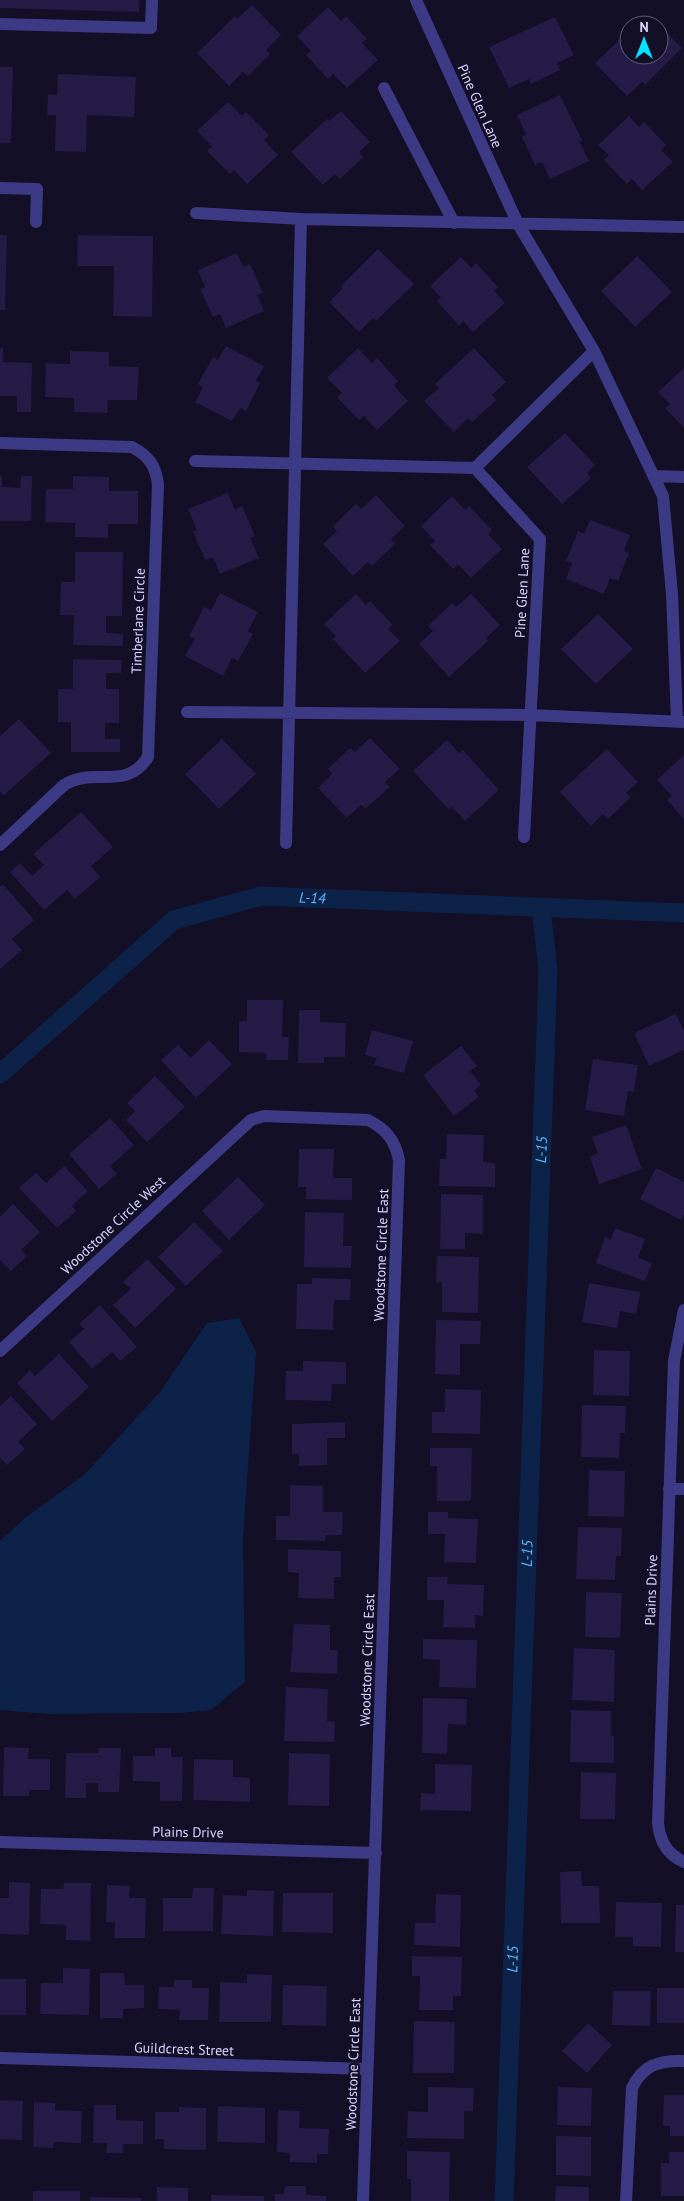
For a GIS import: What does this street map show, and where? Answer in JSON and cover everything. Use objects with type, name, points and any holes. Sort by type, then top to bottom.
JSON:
[{"type":"street","points":[[0,24],[152,28],[152,0]]},
{"type":"street","name":"Pine Glen Lane","points":[[187,712],[531,715],[680,721],[672,594],[663,496],[594,351],[518,224],[416,0]]},
{"type":"street","points":[[384,88],[454,222]]},
{"type":"street","points":[[0,188],[37,189],[36,222]]},
{"type":"street","points":[[196,212],[301,219],[684,227]]},
{"type":"street","points":[[286,843],[301,219]]},
{"type":"street","points":[[195,461],[475,468],[594,351]]},
{"type":"street","name":"Timberlane Circle","points":[[0,443],[132,447],[143,453],[152,462],[157,473],[158,485],[148,756],[141,768],[130,775],[74,779],[64,785],[0,845]]},
{"type":"street","name":"Pine Glen Lane","points":[[475,468],[540,539],[524,837]]},
{"type":"street","points":[[655,476],[684,476]]},
{"type":"street","name":"Woodstone Circle West","points":[[0,1351],[248,1122],[264,1116],[337,1117],[368,1120],[380,1126]]},
{"type":"street","name":"Woodstone Circle East","points":[[363,2201],[399,1160],[396,1147],[390,1135],[380,1126]]},
{"type":"street","name":"Plains Drive","points":[[684,1310],[674,1361],[658,1823],[659,1836],[665,1848],[674,1857],[684,1862]]},
{"type":"street","points":[[669,1489],[684,1489]]},
{"type":"street","name":"Plains Drive","points":[[0,1842],[376,1852]]},
{"type":"street","name":"Guildcrest Street","points":[[0,2058],[367,2069]]},
{"type":"street","points":[[626,2201],[632,2088],[638,2076],[647,2067],[658,2062],[684,2061]]},
{"type":"water","points":[[239,1318],[256,1352],[243,1537],[245,1682],[211,1710],[182,1713],[48,1714],[0,1710],[0,1541],[26,1517],[84,1475],[160,1392],[207,1323]]},
{"type":"building","points":[[0,0],[139,0],[139,12],[0,8]]},
{"type":"building","points":[[252,5],[281,35],[266,50],[270,54],[248,76],[243,72],[229,86],[197,53],[235,16],[237,19]]},
{"type":"building","points":[[328,7],[341,21],[346,16],[367,39],[362,43],[378,60],[347,88],[333,74],[328,79],[306,55],[311,51],[297,36]]},
{"type":"building","points":[[555,17],[574,55],[557,63],[560,70],[531,84],[529,79],[509,88],[489,47]]},
{"type":"building","points":[[669,35],[682,48],[669,61]]},
{"type":"building","points":[[619,40],[619,65],[665,65],[645,85],[642,82],[627,96],[595,63]]},
{"type":"building","points":[[0,67],[13,67],[11,143],[0,143]]},
{"type":"building","points":[[58,74],[136,77],[134,117],[87,115],[86,152],[55,151],[56,115],[47,115],[48,94],[57,95]]},
{"type":"building","points":[[560,95],[582,140],[579,141],[589,161],[550,179],[542,162],[535,165],[522,137],[526,134],[517,115]]},
{"type":"building","points":[[228,102],[242,116],[246,112],[269,135],[264,140],[278,155],[247,184],[234,170],[230,174],[207,151],[212,146],[197,131]]},
{"type":"building","points":[[341,111],[370,142],[359,152],[363,157],[340,179],[335,174],[323,185],[291,152],[327,119],[329,121]]},
{"type":"building","points":[[629,116],[639,127],[644,122],[666,145],[661,150],[673,162],[642,190],[632,179],[627,184],[604,160],[609,155],[598,145]]},
{"type":"building","points":[[0,235],[7,235],[5,310],[0,310]]},
{"type":"building","points":[[78,235],[153,236],[152,317],[113,316],[114,266],[77,266]]},
{"type":"building","points":[[378,249],[414,284],[376,321],[373,318],[359,332],[329,302],[343,288],[341,286]]},
{"type":"building","points":[[237,253],[243,267],[250,264],[263,293],[257,295],[264,311],[226,328],[220,314],[213,317],[200,289],[205,287],[198,270]]},
{"type":"building","points":[[637,256],[672,292],[635,327],[601,291]]},
{"type":"building","points":[[461,257],[471,268],[476,263],[498,287],[494,291],[505,303],[473,332],[463,321],[459,326],[437,301],[441,298],[430,286]]},
{"type":"building","points":[[226,346],[264,366],[256,381],[260,383],[246,411],[240,408],[232,421],[195,402],[203,387],[198,384],[213,357],[218,360]]},
{"type":"building","points":[[0,348],[3,348],[3,362],[32,363],[31,412],[17,412],[17,396],[0,396]]},
{"type":"building","points":[[358,348],[372,363],[377,358],[398,381],[394,386],[408,401],[377,430],[364,416],[359,420],[337,397],[342,393],[327,378]]},
{"type":"building","points":[[474,348],[506,382],[492,395],[496,400],[472,422],[468,418],[454,432],[424,401],[439,388],[435,384]]},
{"type":"building","points":[[70,351],[109,352],[109,366],[139,367],[137,400],[108,400],[107,413],[74,412],[74,398],[45,397],[46,363],[70,364]]},
{"type":"building","points":[[684,368],[684,428],[665,408],[670,404],[658,392]]},
{"type":"building","points":[[565,433],[595,465],[587,473],[591,478],[562,504],[527,467]]},
{"type":"building","points":[[0,476],[2,476],[2,487],[20,488],[21,476],[32,476],[31,521],[0,521]]},
{"type":"building","points":[[73,476],[109,477],[109,491],[138,491],[138,524],[108,524],[108,538],[75,537],[75,523],[45,522],[46,489],[73,489]]},
{"type":"building","points":[[228,493],[235,510],[242,506],[255,536],[250,538],[259,558],[220,574],[213,557],[205,560],[193,531],[197,530],[188,509]]},
{"type":"building","points":[[376,495],[405,526],[391,539],[395,544],[372,566],[368,562],[353,576],[323,544],[337,531],[333,526],[356,504],[361,509]]},
{"type":"building","points":[[452,496],[465,510],[469,506],[492,530],[488,534],[502,549],[471,578],[458,564],[453,569],[430,545],[435,541],[421,526]]},
{"type":"building","points":[[590,520],[630,535],[624,551],[629,553],[618,581],[610,578],[604,594],[566,579],[572,563],[566,561],[578,531],[584,534]]},
{"type":"building","points":[[75,552],[123,552],[122,616],[106,616],[106,633],[123,634],[123,646],[73,645],[74,615],[60,615],[61,582],[75,582]]},
{"type":"building","points":[[220,593],[258,612],[248,631],[253,634],[238,661],[232,658],[223,676],[185,656],[195,639],[189,636],[204,607],[211,610]]},
{"type":"building","points":[[356,594],[366,605],[370,601],[393,625],[388,629],[400,641],[365,673],[333,639],[336,636],[324,624]]},
{"type":"building","points":[[471,594],[500,625],[486,638],[488,641],[449,677],[419,644],[433,631],[428,626],[452,603],[456,607]]},
{"type":"building","points":[[598,614],[633,649],[596,684],[561,649]]},
{"type":"building","points":[[73,659],[122,660],[121,673],[106,673],[106,689],[119,689],[119,723],[105,723],[105,739],[120,739],[120,752],[71,752],[71,722],[58,722],[58,689],[73,689]]},
{"type":"building","points":[[19,719],[51,753],[4,795],[0,791],[0,736]]},
{"type":"building","points":[[370,738],[400,769],[385,782],[390,787],[365,809],[361,805],[347,818],[318,788],[332,774],[328,769],[350,748],[355,752]]},
{"type":"building","points":[[222,739],[256,774],[219,809],[185,774]]},
{"type":"building","points":[[447,740],[459,753],[463,750],[499,790],[465,821],[452,807],[449,810],[413,771]]},
{"type":"building","points":[[607,749],[638,782],[626,793],[631,797],[608,819],[603,814],[591,826],[560,792]]},
{"type":"building","points":[[684,755],[684,819],[667,800],[672,796],[657,780]]},
{"type":"building","points":[[81,812],[113,847],[91,866],[100,877],[75,899],[67,890],[44,910],[10,872],[20,863],[32,876],[44,865],[33,854]]},
{"type":"building","points":[[3,884],[34,920],[12,939],[22,950],[0,969],[0,887]]},
{"type":"building","points":[[247,1000],[283,1000],[282,1037],[289,1037],[288,1060],[266,1060],[266,1053],[239,1052],[239,1021],[247,1021]]},
{"type":"building","points":[[299,1010],[320,1010],[320,1022],[346,1023],[345,1057],[324,1057],[324,1063],[298,1063]]},
{"type":"building","points":[[676,1014],[684,1031],[684,1050],[649,1066],[634,1033]]},
{"type":"building","points":[[372,1030],[413,1041],[404,1073],[374,1065],[377,1058],[365,1055]]},
{"type":"building","points":[[209,1040],[232,1064],[196,1098],[161,1060],[178,1045],[191,1058]]},
{"type":"building","points":[[461,1046],[477,1066],[470,1071],[481,1085],[474,1091],[479,1097],[454,1116],[423,1075]]},
{"type":"building","points":[[593,1059],[638,1065],[634,1092],[628,1091],[624,1116],[585,1110]]},
{"type":"building","points":[[155,1076],[185,1107],[147,1142],[126,1120],[135,1111],[127,1103]]},
{"type":"building","points":[[110,1118],[134,1145],[110,1166],[117,1174],[99,1189],[69,1154]]},
{"type":"building","points":[[626,1125],[642,1169],[599,1184],[590,1157],[598,1153],[592,1137]]},
{"type":"building","points":[[447,1134],[484,1135],[483,1162],[495,1163],[495,1187],[439,1186],[440,1159],[446,1159]]},
{"type":"building","points":[[299,1149],[334,1149],[333,1178],[352,1178],[352,1200],[306,1199],[306,1187],[298,1187]]},
{"type":"building","points":[[64,1166],[88,1191],[72,1206],[76,1211],[57,1228],[19,1188],[36,1173],[46,1183]]},
{"type":"building","points":[[656,1168],[684,1182],[684,1214],[681,1220],[640,1199]]},
{"type":"building","points":[[238,1177],[265,1205],[229,1240],[202,1211]]},
{"type":"building","points":[[441,1194],[483,1195],[483,1234],[465,1233],[465,1249],[440,1249]]},
{"type":"building","points":[[13,1204],[40,1232],[21,1250],[27,1256],[11,1271],[0,1260],[0,1217]]},
{"type":"building","points":[[305,1212],[344,1213],[343,1246],[352,1246],[351,1268],[304,1267]]},
{"type":"building","points":[[194,1222],[223,1251],[186,1286],[158,1257]]},
{"type":"building","points":[[615,1228],[645,1239],[638,1258],[652,1263],[645,1281],[596,1263],[605,1237],[611,1240]]},
{"type":"building","points":[[437,1256],[479,1257],[478,1313],[442,1312],[442,1282],[436,1282]]},
{"type":"building","points":[[147,1259],[176,1289],[135,1328],[113,1305],[131,1289],[123,1282]]},
{"type":"building","points":[[312,1278],[351,1279],[350,1300],[334,1300],[333,1330],[296,1329],[297,1284],[312,1284]]},
{"type":"building","points":[[589,1283],[640,1292],[636,1314],[620,1311],[617,1328],[582,1322]]},
{"type":"building","points":[[100,1305],[137,1347],[120,1361],[112,1352],[92,1369],[69,1342],[84,1329],[79,1324]]},
{"type":"building","points":[[436,1320],[481,1321],[480,1344],[460,1344],[460,1375],[435,1374]]},
{"type":"building","points":[[594,1350],[630,1351],[629,1396],[593,1395]]},
{"type":"building","points":[[59,1354],[89,1387],[52,1421],[17,1383],[30,1370],[35,1376]]},
{"type":"building","points":[[303,1361],[346,1362],[346,1384],[332,1384],[331,1401],[285,1400],[286,1371],[303,1371]]},
{"type":"building","points":[[445,1389],[481,1390],[480,1434],[432,1433],[432,1412],[445,1412]]},
{"type":"building","points":[[11,1396],[37,1424],[18,1442],[25,1449],[7,1465],[0,1458],[0,1406]]},
{"type":"building","points":[[582,1405],[626,1406],[625,1433],[620,1433],[619,1458],[581,1457]]},
{"type":"building","points":[[345,1422],[345,1438],[327,1438],[327,1465],[299,1466],[299,1454],[292,1454],[292,1424]]},
{"type":"building","points":[[430,1448],[472,1448],[471,1501],[437,1501],[437,1466],[430,1466]]},
{"type":"building","points":[[589,1470],[625,1471],[624,1517],[588,1516]]},
{"type":"building","points":[[290,1485],[323,1486],[323,1512],[343,1512],[342,1535],[326,1535],[325,1541],[276,1540],[276,1516],[290,1516]]},
{"type":"building","points":[[428,1512],[448,1512],[448,1518],[478,1519],[476,1563],[444,1562],[445,1534],[428,1534]]},
{"type":"building","points":[[578,1527],[622,1528],[621,1556],[616,1556],[615,1580],[576,1579]]},
{"type":"building","points":[[288,1549],[341,1551],[341,1577],[334,1577],[334,1599],[298,1598],[299,1573],[288,1572]]},
{"type":"building","points":[[427,1577],[448,1577],[447,1584],[484,1585],[483,1616],[475,1615],[475,1628],[443,1627],[444,1600],[427,1600]]},
{"type":"building","points":[[586,1592],[622,1593],[620,1638],[585,1637]]},
{"type":"building","points":[[294,1624],[330,1625],[330,1650],[338,1650],[337,1674],[290,1672]]},
{"type":"building","points":[[423,1639],[477,1640],[476,1688],[439,1687],[440,1660],[423,1659]]},
{"type":"building","points":[[574,1648],[615,1650],[614,1702],[572,1700]]},
{"type":"building","points":[[286,1687],[328,1689],[327,1721],[335,1722],[334,1742],[284,1741]]},
{"type":"building","points":[[423,1698],[467,1699],[466,1725],[448,1724],[447,1754],[422,1753]]},
{"type":"building","points":[[571,1710],[611,1711],[611,1736],[614,1736],[614,1763],[570,1762]]},
{"type":"building","points":[[4,1747],[29,1748],[28,1759],[50,1759],[50,1790],[29,1790],[29,1796],[3,1796]]},
{"type":"building","points":[[99,1748],[121,1748],[119,1792],[98,1792],[98,1783],[86,1783],[86,1798],[65,1798],[66,1753],[98,1753]]},
{"type":"building","points":[[155,1748],[171,1748],[171,1757],[183,1757],[182,1801],[160,1801],[160,1782],[133,1781],[133,1756],[155,1756]]},
{"type":"building","points":[[289,1753],[330,1754],[329,1806],[288,1805]]},
{"type":"building","points":[[194,1759],[233,1760],[233,1777],[250,1778],[250,1802],[193,1800]]},
{"type":"building","points":[[435,1764],[472,1765],[471,1811],[420,1810],[421,1793],[435,1794]]},
{"type":"building","points":[[581,1772],[616,1773],[615,1819],[580,1819]]},
{"type":"building","points":[[581,1871],[582,1886],[599,1886],[600,1923],[561,1923],[560,1872]]},
{"type":"building","points":[[9,1882],[30,1883],[29,1935],[0,1934],[0,1898],[9,1898]]},
{"type":"building","points":[[64,1883],[91,1883],[90,1941],[66,1940],[66,1925],[40,1924],[41,1889],[63,1889]]},
{"type":"building","points":[[107,1885],[130,1886],[129,1898],[146,1898],[145,1938],[114,1938],[115,1922],[106,1922]]},
{"type":"building","points":[[193,1888],[214,1888],[213,1931],[163,1931],[163,1898],[192,1898]]},
{"type":"building","points":[[247,1890],[274,1891],[273,1936],[221,1934],[223,1895],[247,1896]]},
{"type":"building","points":[[283,1893],[333,1893],[333,1933],[282,1932]]},
{"type":"building","points":[[436,1894],[461,1895],[460,1947],[414,1945],[415,1923],[435,1923]]},
{"type":"building","points":[[616,1902],[662,1903],[661,1947],[633,1946],[633,1937],[615,1937]]},
{"type":"building","points":[[676,1905],[684,1905],[684,1952],[675,1952]]},
{"type":"building","points":[[412,1956],[462,1957],[461,1996],[453,1996],[453,2010],[419,2010],[420,1976],[412,1976]]},
{"type":"building","points":[[63,1968],[90,1969],[89,2015],[40,2014],[41,1983],[63,1983]]},
{"type":"building","points":[[100,1973],[124,1973],[125,1985],[144,1985],[144,2008],[123,2009],[123,2018],[100,2018]]},
{"type":"building","points":[[247,1974],[272,1975],[271,2022],[219,2022],[220,1982],[247,1983]]},
{"type":"building","points":[[0,1979],[26,1979],[26,2015],[0,2015]]},
{"type":"building","points":[[174,1980],[192,1980],[192,1988],[209,1988],[208,2020],[179,2020],[180,2010],[158,2009],[159,1987],[174,1987]]},
{"type":"building","points":[[283,1985],[327,1986],[326,2026],[282,2025]]},
{"type":"building","points":[[657,1988],[684,1988],[684,2023],[657,2023]]},
{"type":"building","points":[[613,1991],[651,1991],[650,2026],[612,2025]]},
{"type":"building","points":[[414,2021],[455,2022],[454,2073],[413,2073]]},
{"type":"building","points":[[588,2023],[612,2045],[587,2073],[562,2051]]},
{"type":"building","points":[[428,2087],[474,2088],[473,2111],[464,2111],[464,2139],[407,2138],[408,2111],[428,2112]]},
{"type":"building","points":[[558,2087],[592,2088],[591,2126],[557,2125]]},
{"type":"building","points":[[664,2095],[684,2095],[684,2136],[670,2136],[670,2126],[663,2126]]},
{"type":"building","points":[[0,2100],[23,2101],[22,2140],[0,2139]]},
{"type":"building","points":[[34,2102],[55,2103],[55,2110],[82,2111],[81,2143],[54,2142],[53,2148],[33,2147]]},
{"type":"building","points":[[94,2105],[116,2105],[116,2120],[143,2121],[143,2144],[123,2144],[123,2153],[106,2153],[107,2143],[93,2143]]},
{"type":"building","points":[[218,2106],[265,2108],[265,2143],[217,2142]]},
{"type":"building","points":[[179,2107],[206,2108],[206,2150],[164,2149],[164,2139],[155,2139],[155,2112],[179,2112]]},
{"type":"building","points":[[278,2110],[300,2111],[299,2128],[329,2129],[328,2154],[317,2154],[317,2163],[290,2162],[290,2153],[277,2152]]},
{"type":"building","points":[[556,2136],[591,2137],[591,2176],[556,2175]]},
{"type":"building","points":[[407,2151],[450,2152],[449,2201],[411,2201],[411,2179],[407,2179]]},
{"type":"building","points":[[669,2152],[684,2152],[684,2196],[661,2196],[661,2163],[669,2163]]},
{"type":"building","points":[[285,2186],[306,2186],[306,2195],[326,2196],[326,2201],[275,2201],[275,2194],[284,2194]]},
{"type":"building","points":[[556,2186],[589,2187],[589,2201],[555,2201]]},
{"type":"building","points":[[157,2187],[188,2188],[188,2201],[157,2201]]},
{"type":"building","points":[[33,2191],[80,2191],[80,2201],[33,2201]]},
{"type":"building","points":[[211,2195],[264,2196],[264,2201],[211,2201]]},
{"type":"building","points":[[90,2197],[141,2198],[141,2201],[90,2201]]},
{"type":"waterway","name":"L-14","points":[[0,1074],[174,920],[261,896],[684,913]]},
{"type":"waterway","name":"L-15","points":[[504,2201],[548,971],[541,907]]}]
